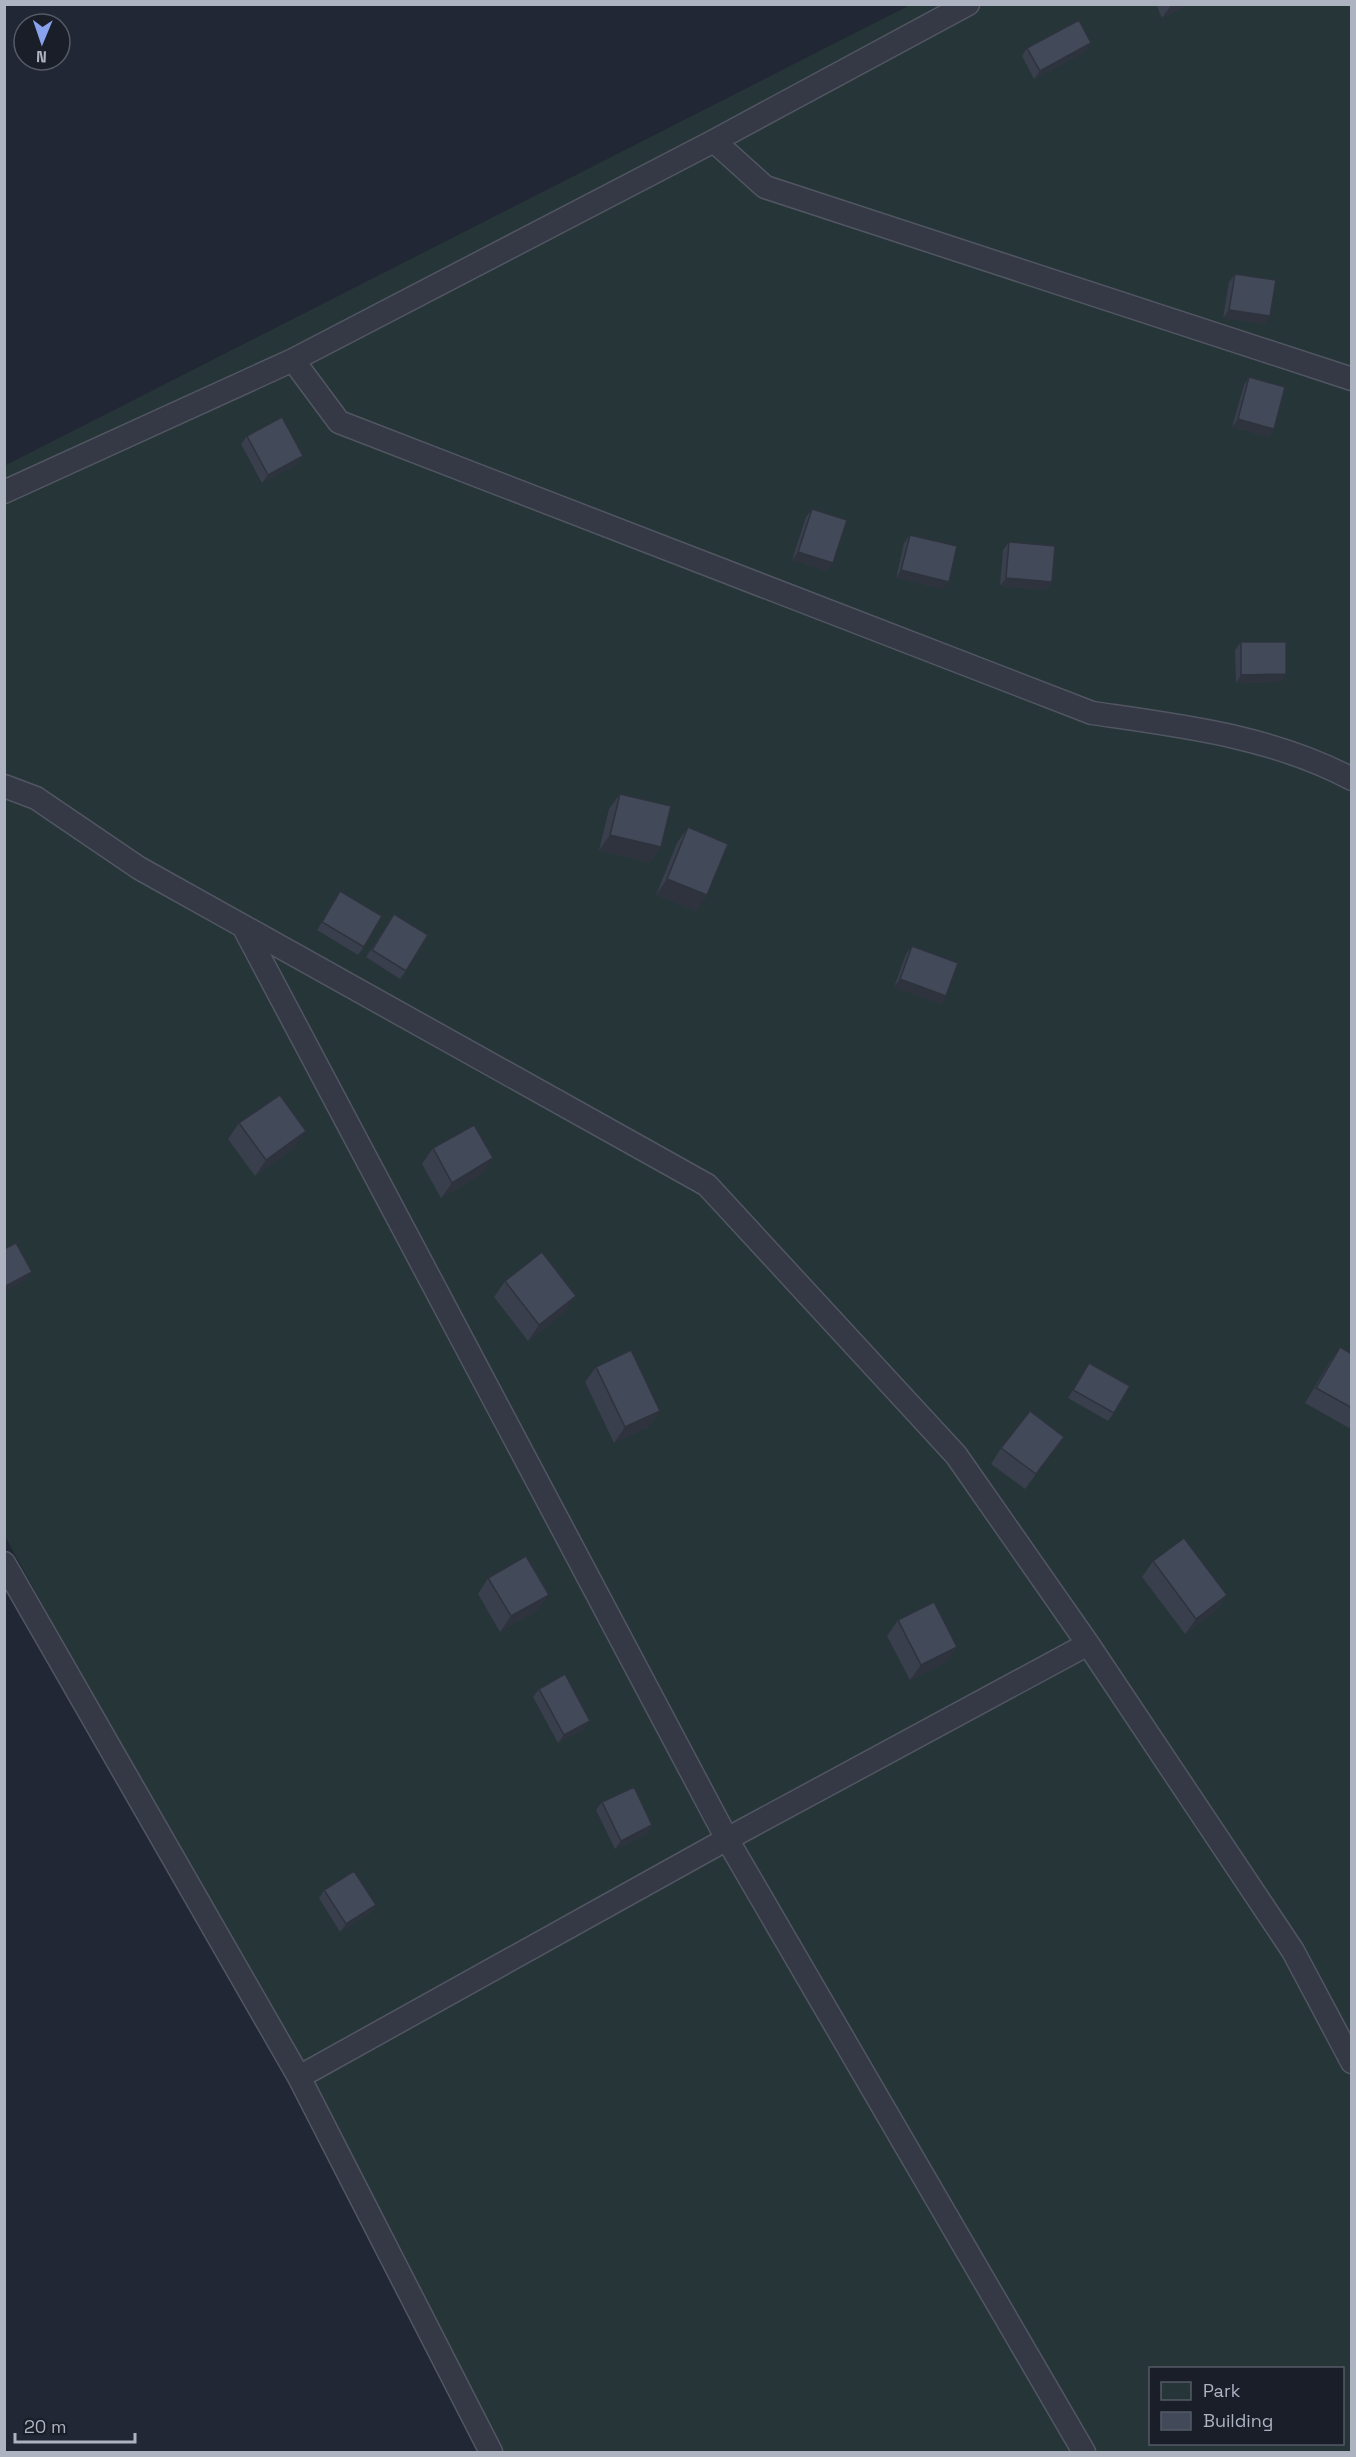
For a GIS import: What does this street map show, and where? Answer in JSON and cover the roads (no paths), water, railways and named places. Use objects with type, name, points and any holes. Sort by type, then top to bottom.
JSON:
[{"type":"lane","points":[[4,492],[293,360],[714,141],[968,4]]},
{"type":"lane","points":[[714,141],[765,187],[1352,379]]},
{"type":"lane","points":[[293,360],[339,422],[1092,713],[1223,733],[1320,762],[1352,779]]},
{"type":"lane","points":[[4,786],[36,798],[139,868],[707,1185],[956,1455],[1088,1644],[1293,1951],[1352,2062]]},
{"type":"lane","points":[[243,926],[727,1839],[1084,2452]]},
{"type":"lane","points":[[4,1563],[299,2078],[491,2452]]},
{"type":"lane","points":[[299,2078],[727,1839],[1088,1644]]}]
